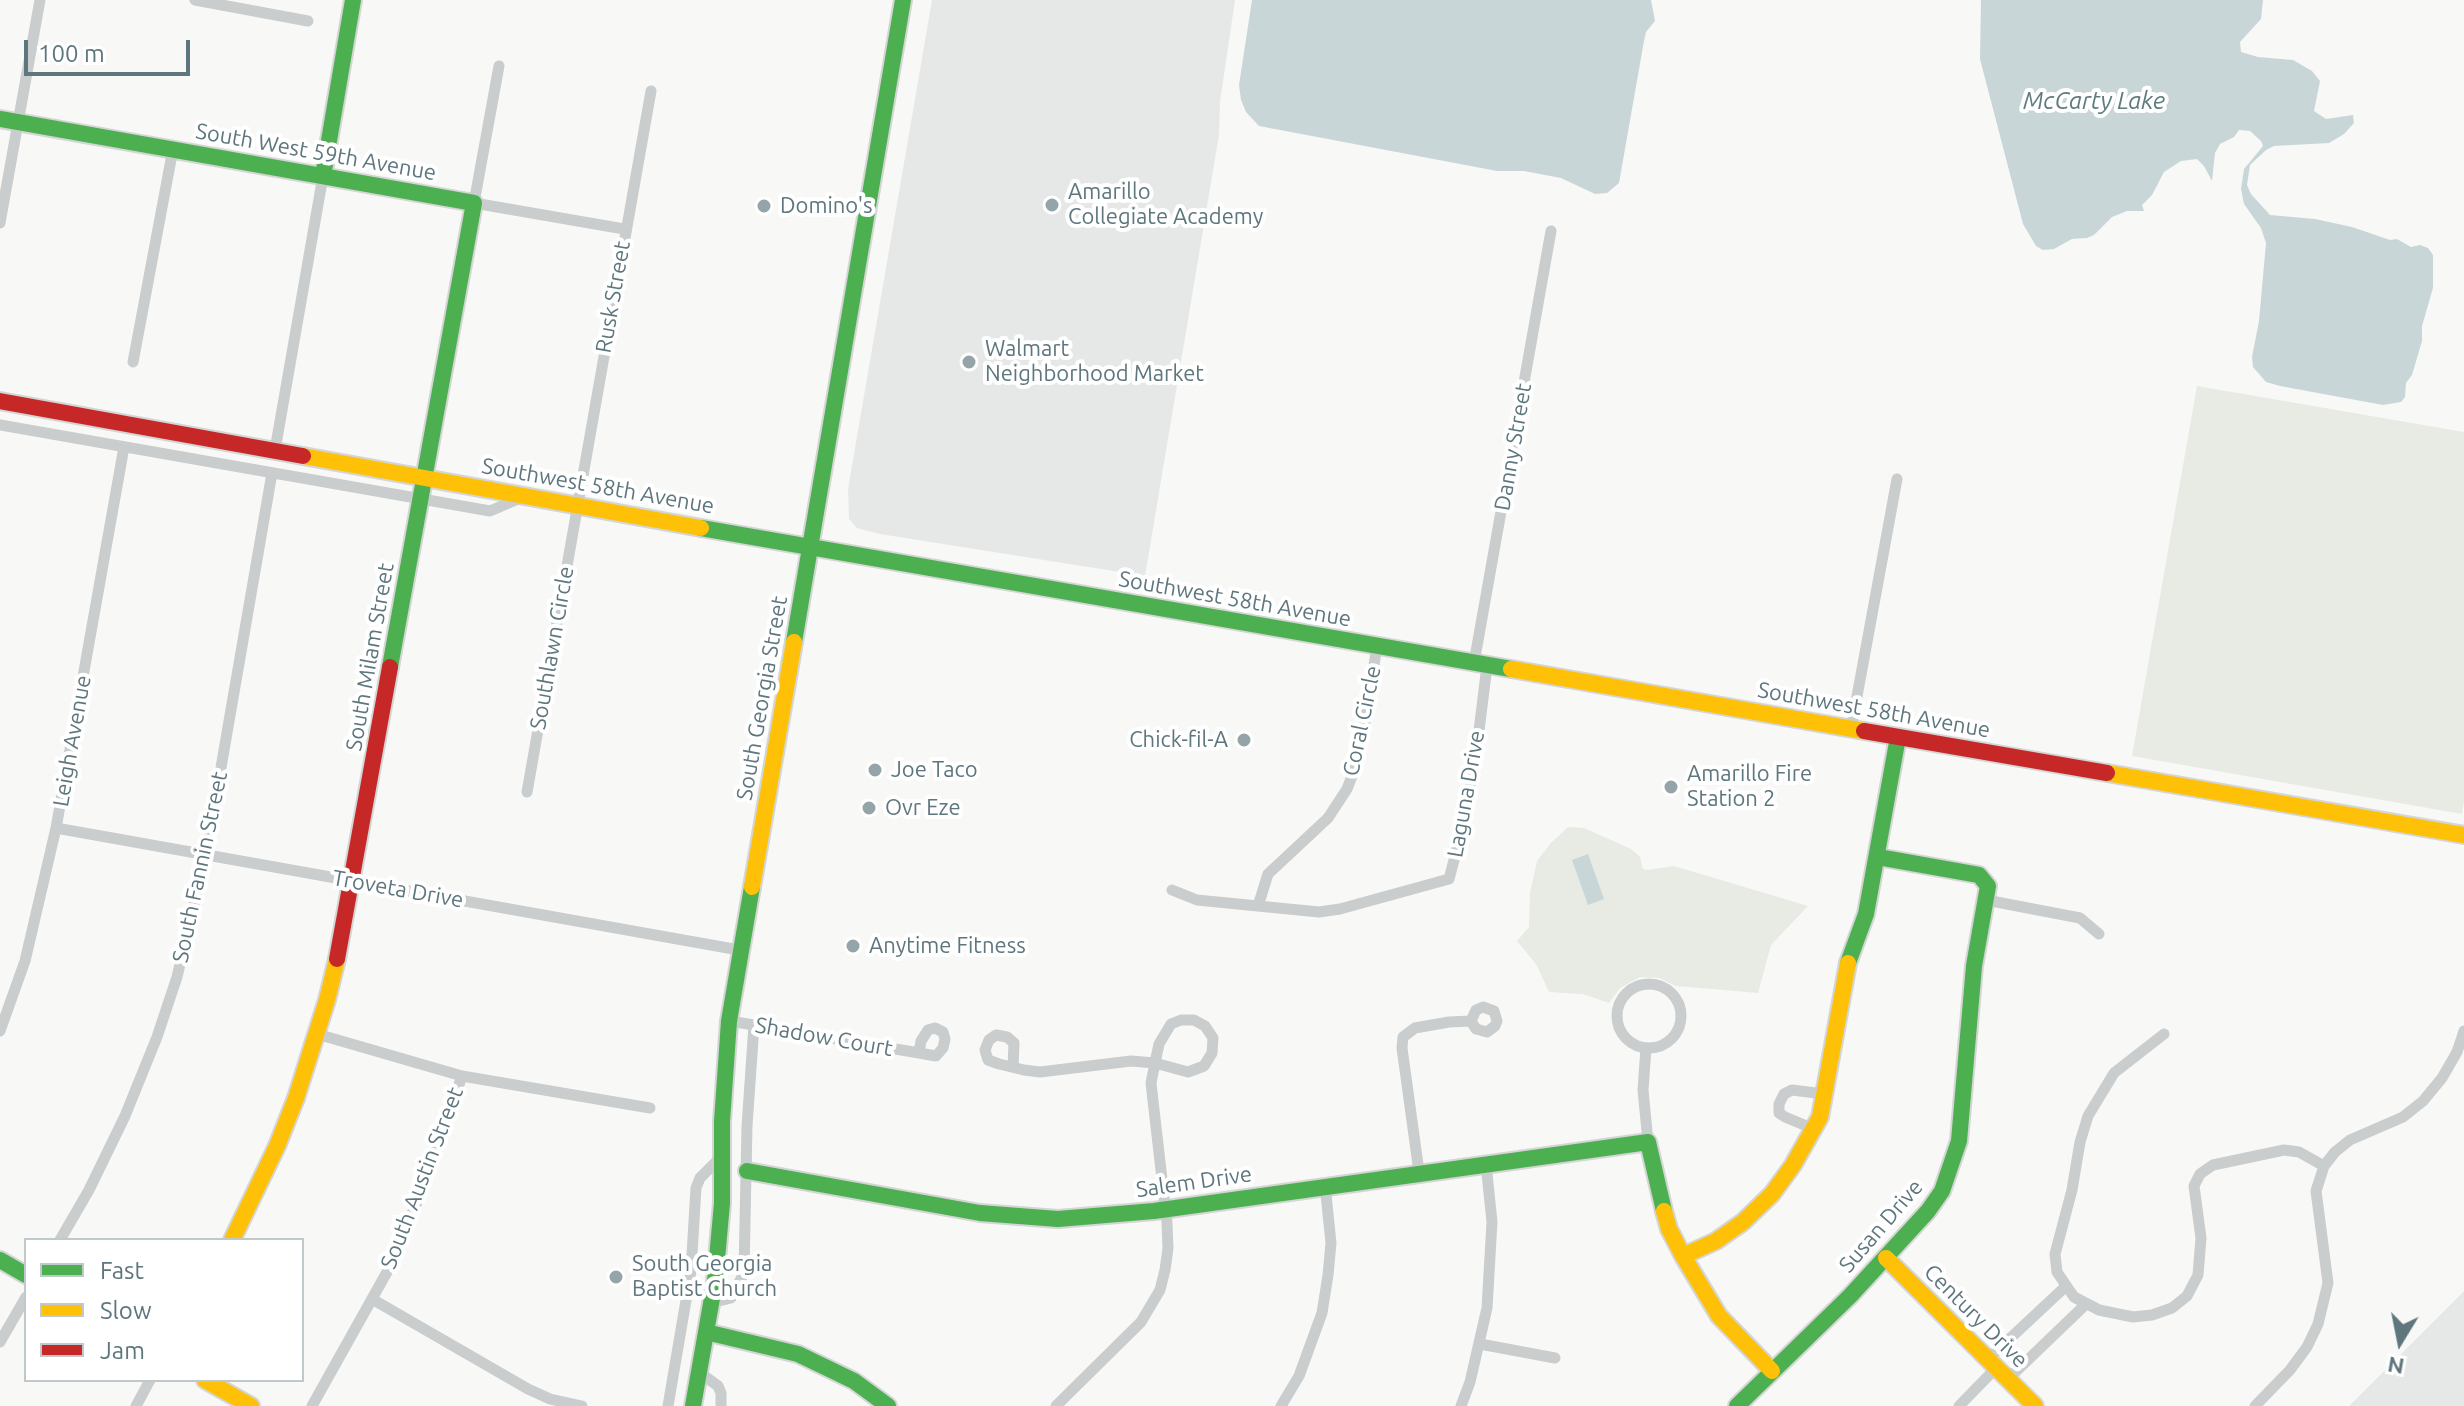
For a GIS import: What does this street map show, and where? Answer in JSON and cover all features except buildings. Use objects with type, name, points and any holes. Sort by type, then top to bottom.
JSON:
[{"type":"main road","points":[[323,176],[353,0]]},
{"type":"main road","name":"South Georgia Street","points":[[693,1406],[711,1303],[722,1203],[729,1021],[739,950],[811,548],[903,0]]},
{"type":"main road","name":"South West 59th Avenue","points":[[0,119],[474,203]]},
{"type":"main road","name":"South Milam Street","points":[[233,1238],[277,1146],[317,1034],[338,955],[474,203]]},
{"type":"main road","name":"Southwest 58th Avenue","points":[[0,401],[811,548],[2464,835]]},
{"type":"main road","points":[[1683,1256],[1716,1241],[1743,1222],[1772,1194],[1793,1165],[1820,1117],[1844,973],[1866,914],[1898,737]]},
{"type":"main road","points":[[1878,857],[1979,875],[1987,893]]},
{"type":"main road","name":"Susan Drive","points":[[1737,1406],[1886,1258],[1942,1191],[1959,1141],[1974,966],[1987,893]]},
{"type":"main road","points":[[1648,1142],[1669,1229],[1683,1256],[1719,1316],[1772,1371]]},
{"type":"main road","name":"Salem Drive","points":[[747,1171],[980,1213],[1083,1218],[1648,1142]]},
{"type":"main road","name":"Century Drive","points":[[1886,1258],[2035,1406]]},
{"type":"main road","points":[[0,1260],[24,1274]]},
{"type":"main road","points":[[706,1332],[798,1354],[854,1381],[888,1406]]},
{"type":"main road","points":[[209,1382],[251,1406]]},
{"type":"street","points":[[0,223],[40,0]]},
{"type":"street","points":[[195,0],[308,21]]},
{"type":"street","name":"South Milam Street","points":[[474,203],[499,66]]},
{"type":"street","name":"Rusk Street","points":[[577,504],[651,91]]},
{"type":"street","points":[[133,362],[173,149]]},
{"type":"street","points":[[275,450],[323,176]]},
{"type":"street","name":"South West 59th Avenue","points":[[474,203],[624,229]]},
{"type":"street","name":"Danny Street","points":[[1481,664],[1551,231]]},
{"type":"street","points":[[0,425],[490,511],[528,495]]},
{"type":"street","name":"Leigh Avenue","points":[[0,1031],[25,961],[56,828],[124,447]]},
{"type":"street","name":"South Fannin Street","points":[[61,1238],[89,1190],[125,1116],[157,1037],[187,939],[206,854],[272,473]]},
{"type":"street","points":[[1851,729],[1897,479]]},
{"type":"street","name":"Southlawn Circle","points":[[527,792],[577,504]]},
{"type":"street","name":"Coral Circle","points":[[1258,906],[1268,874],[1328,818],[1347,789],[1357,763],[1377,646]]},
{"type":"street","name":"Laguna Drive","points":[[1172,890],[1197,900],[1319,912],[1449,879],[1463,826],[1476,755],[1481,664]]},
{"type":"street","name":"Troveta Drive","points":[[56,828],[739,950]]},
{"type":"street","points":[[1987,893],[2080,918],[2099,934]]},
{"type":"street","points":[[1646,984],[1660,986],[1672,993],[1679,1005],[1681,1018],[1670,1041],[1659,1047],[1646,1048],[1633,1044],[1623,1035],[1618,1023],[1621,1002],[1634,988],[1646,984]]},
{"type":"street","points":[[1013,1067],[1040,1072],[1131,1061],[1155,1063],[1188,1072],[1204,1066],[1212,1053],[1213,1038],[1205,1026],[1194,1020],[1181,1020],[1171,1024],[1159,1044],[1155,1063],[1151,1083],[1168,1248],[1165,1270],[1151,1307],[1141,1322],[1056,1406]]},
{"type":"street","name":"Shadow Court","points":[[729,1021],[919,1053]]},
{"type":"street","points":[[1419,1172],[1403,1037],[1415,1028],[1471,1021]]},
{"type":"street","points":[[711,1303],[731,1298],[744,1273],[748,1090],[754,1025]]},
{"type":"street","points":[[2255,1406],[2290,1370],[2307,1347],[2318,1324],[2328,1283],[2316,1191],[2324,1166],[2350,1140],[2406,1115],[2423,1101],[2449,1066],[2464,1031]]},
{"type":"street","points":[[317,1034],[462,1076],[650,1108]]},
{"type":"street","points":[[2164,1034],[2114,1073],[2088,1116],[2080,1142],[2072,1190],[2055,1254],[2057,1272],[2065,1287],[2085,1305],[2133,1317],[2172,1308],[2187,1296],[2198,1275],[2201,1258],[2194,1186],[2200,1174],[2213,1165],[2284,1150],[2299,1152],[2324,1166]]},
{"type":"street","points":[[1646,1048],[1643,1090],[1648,1142]]},
{"type":"street","points":[[2449,1066],[2464,1069]]},
{"type":"street","name":"South Austin Street","points":[[312,1406],[393,1260],[423,1188],[462,1076]]},
{"type":"street","points":[[1814,1129],[1779,1113],[1779,1104],[1784,1094],[1792,1090],[1824,1094]]},
{"type":"street","points":[[668,1406],[691,1271],[696,1188],[700,1178],[722,1156]]},
{"type":"street","points":[[1461,1406],[1480,1344],[1487,1308],[1492,1222],[1486,1164]]},
{"type":"street","points":[[1281,1406],[1299,1376],[1322,1313],[1331,1243],[1325,1185]]},
{"type":"street","points":[[1959,1406],[1998,1368],[2065,1287]]},
{"type":"street","points":[[372,1299],[528,1389],[550,1399],[582,1406]]},
{"type":"street","points":[[0,1342],[24,1300]]},
{"type":"street","points":[[1998,1368],[2085,1305]]},
{"type":"street","points":[[1480,1344],[1555,1358]]},
{"type":"street","points":[[699,1372],[718,1386],[721,1406]]},
{"type":"street","points":[[136,1406],[149,1382]]},
{"type":"shaded area","points":[[932,0],[1235,0],[1220,102],[1219,135],[1145,576],[880,534],[857,528],[849,519],[848,489]]},
{"type":"shaded area","points":[[2197,386],[2464,432],[2462,814],[2132,756]]},
{"type":"shaded area","points":[[1568,827],[1584,828],[1631,849],[1640,857],[1643,869],[1674,866],[1808,906],[1771,945],[1758,993],[1676,986],[1659,978],[1640,977],[1620,988],[1609,1003],[1583,994],[1549,992],[1536,964],[1517,941],[1529,927],[1530,893],[1537,861]]},
{"type":"shaded area","points":[[2464,1291],[2464,1406],[2349,1406]]},
{"type":"water","points":[[1252,0],[1651,0],[1655,21],[1646,32],[1644,41],[1619,183],[1607,193],[1595,194],[1561,178],[1524,171],[1497,171],[1259,126],[1246,112],[1239,85]]},
{"type":"water","name":"McCarty Lake","points":[[1981,0],[2263,0],[2261,19],[2240,42],[2241,52],[2293,60],[2312,71],[2320,81],[2314,111],[2326,119],[2353,115],[2354,123],[2329,143],[2274,146],[2266,150],[2250,165],[2247,185],[2251,194],[2270,215],[2315,219],[2352,227],[2390,240],[2397,239],[2411,247],[2420,245],[2428,248],[2433,255],[2433,288],[2422,326],[2422,341],[2401,402],[2383,405],[2280,386],[2266,382],[2253,367],[2266,243],[2261,228],[2244,204],[2241,189],[2244,169],[2263,146],[2250,131],[2239,130],[2234,137],[2220,144],[2215,153],[2212,181],[2197,159],[2181,161],[2164,172],[2152,195],[2142,205],[2144,211],[2127,211],[2112,217],[2094,235],[2072,239],[2054,249],[2043,250],[2036,246],[2023,224],[1980,59]]},
{"type":"water","points":[[1588,854],[1604,899],[1588,905],[1572,860]]},
{"type":"traffic: fast","points":[[323,176],[353,0]]},
{"type":"traffic: fast","points":[[794,642],[903,0]]},
{"type":"traffic: fast","points":[[0,119],[474,203],[390,667]]},
{"type":"traffic: fast","points":[[701,528],[1511,669]]},
{"type":"traffic: fast","points":[[1848,963],[1866,914],[1898,737]]},
{"type":"traffic: fast","points":[[1737,1406],[1850,1296],[1928,1211],[1942,1191],[1959,1141],[1974,966],[1988,886],[1979,875],[1878,857]]},
{"type":"traffic: fast","points":[[693,1406],[715,1281],[722,1203],[722,1121],[729,1021],[752,887]]},
{"type":"traffic: fast","points":[[747,1171],[980,1213],[1058,1219],[1154,1211],[1648,1142],[1664,1211]]},
{"type":"traffic: fast","points":[[0,1260],[24,1274]]},
{"type":"traffic: fast","points":[[706,1332],[798,1354],[854,1381],[888,1406]]},
{"type":"traffic: slow","points":[[303,456],[701,528]]},
{"type":"traffic: slow","points":[[752,887],[794,642]]},
{"type":"traffic: slow","points":[[1511,669],[1864,731]]},
{"type":"traffic: slow","points":[[2107,773],[2464,835]]},
{"type":"traffic: slow","points":[[233,1238],[296,1098],[337,959]]},
{"type":"traffic: slow","points":[[1683,1256],[1716,1241],[1743,1222],[1772,1194],[1793,1165],[1820,1117],[1848,963]]},
{"type":"traffic: slow","points":[[1664,1211],[1683,1256],[1719,1316],[1772,1371]]},
{"type":"traffic: slow","points":[[1886,1258],[2035,1406]]},
{"type":"traffic: slow","points":[[209,1382],[251,1406]]},
{"type":"traffic: jam","points":[[0,401],[303,456]]},
{"type":"traffic: jam","points":[[337,959],[390,667]]},
{"type":"traffic: jam","points":[[1864,731],[2107,773]]},
{"type":"place","name":"Amarillo Collegiate Academy","points":[[1052,205]]},
{"type":"place","name":"Domino's","points":[[764,206]]},
{"type":"place","name":"Walmart Neighborhood Market","points":[[969,362]]},
{"type":"place","name":"Chick-fil-A","points":[[1244,740]]},
{"type":"place","name":"Joe Taco","points":[[875,770]]},
{"type":"place","name":"Amarillo Fire Station 2","points":[[1671,787]]},
{"type":"place","name":"Ovr Eze","points":[[869,808]]},
{"type":"place","name":"Anytime Fitness","points":[[853,946]]},
{"type":"place","name":"South Georgia Baptist Church","points":[[616,1277]]}]
